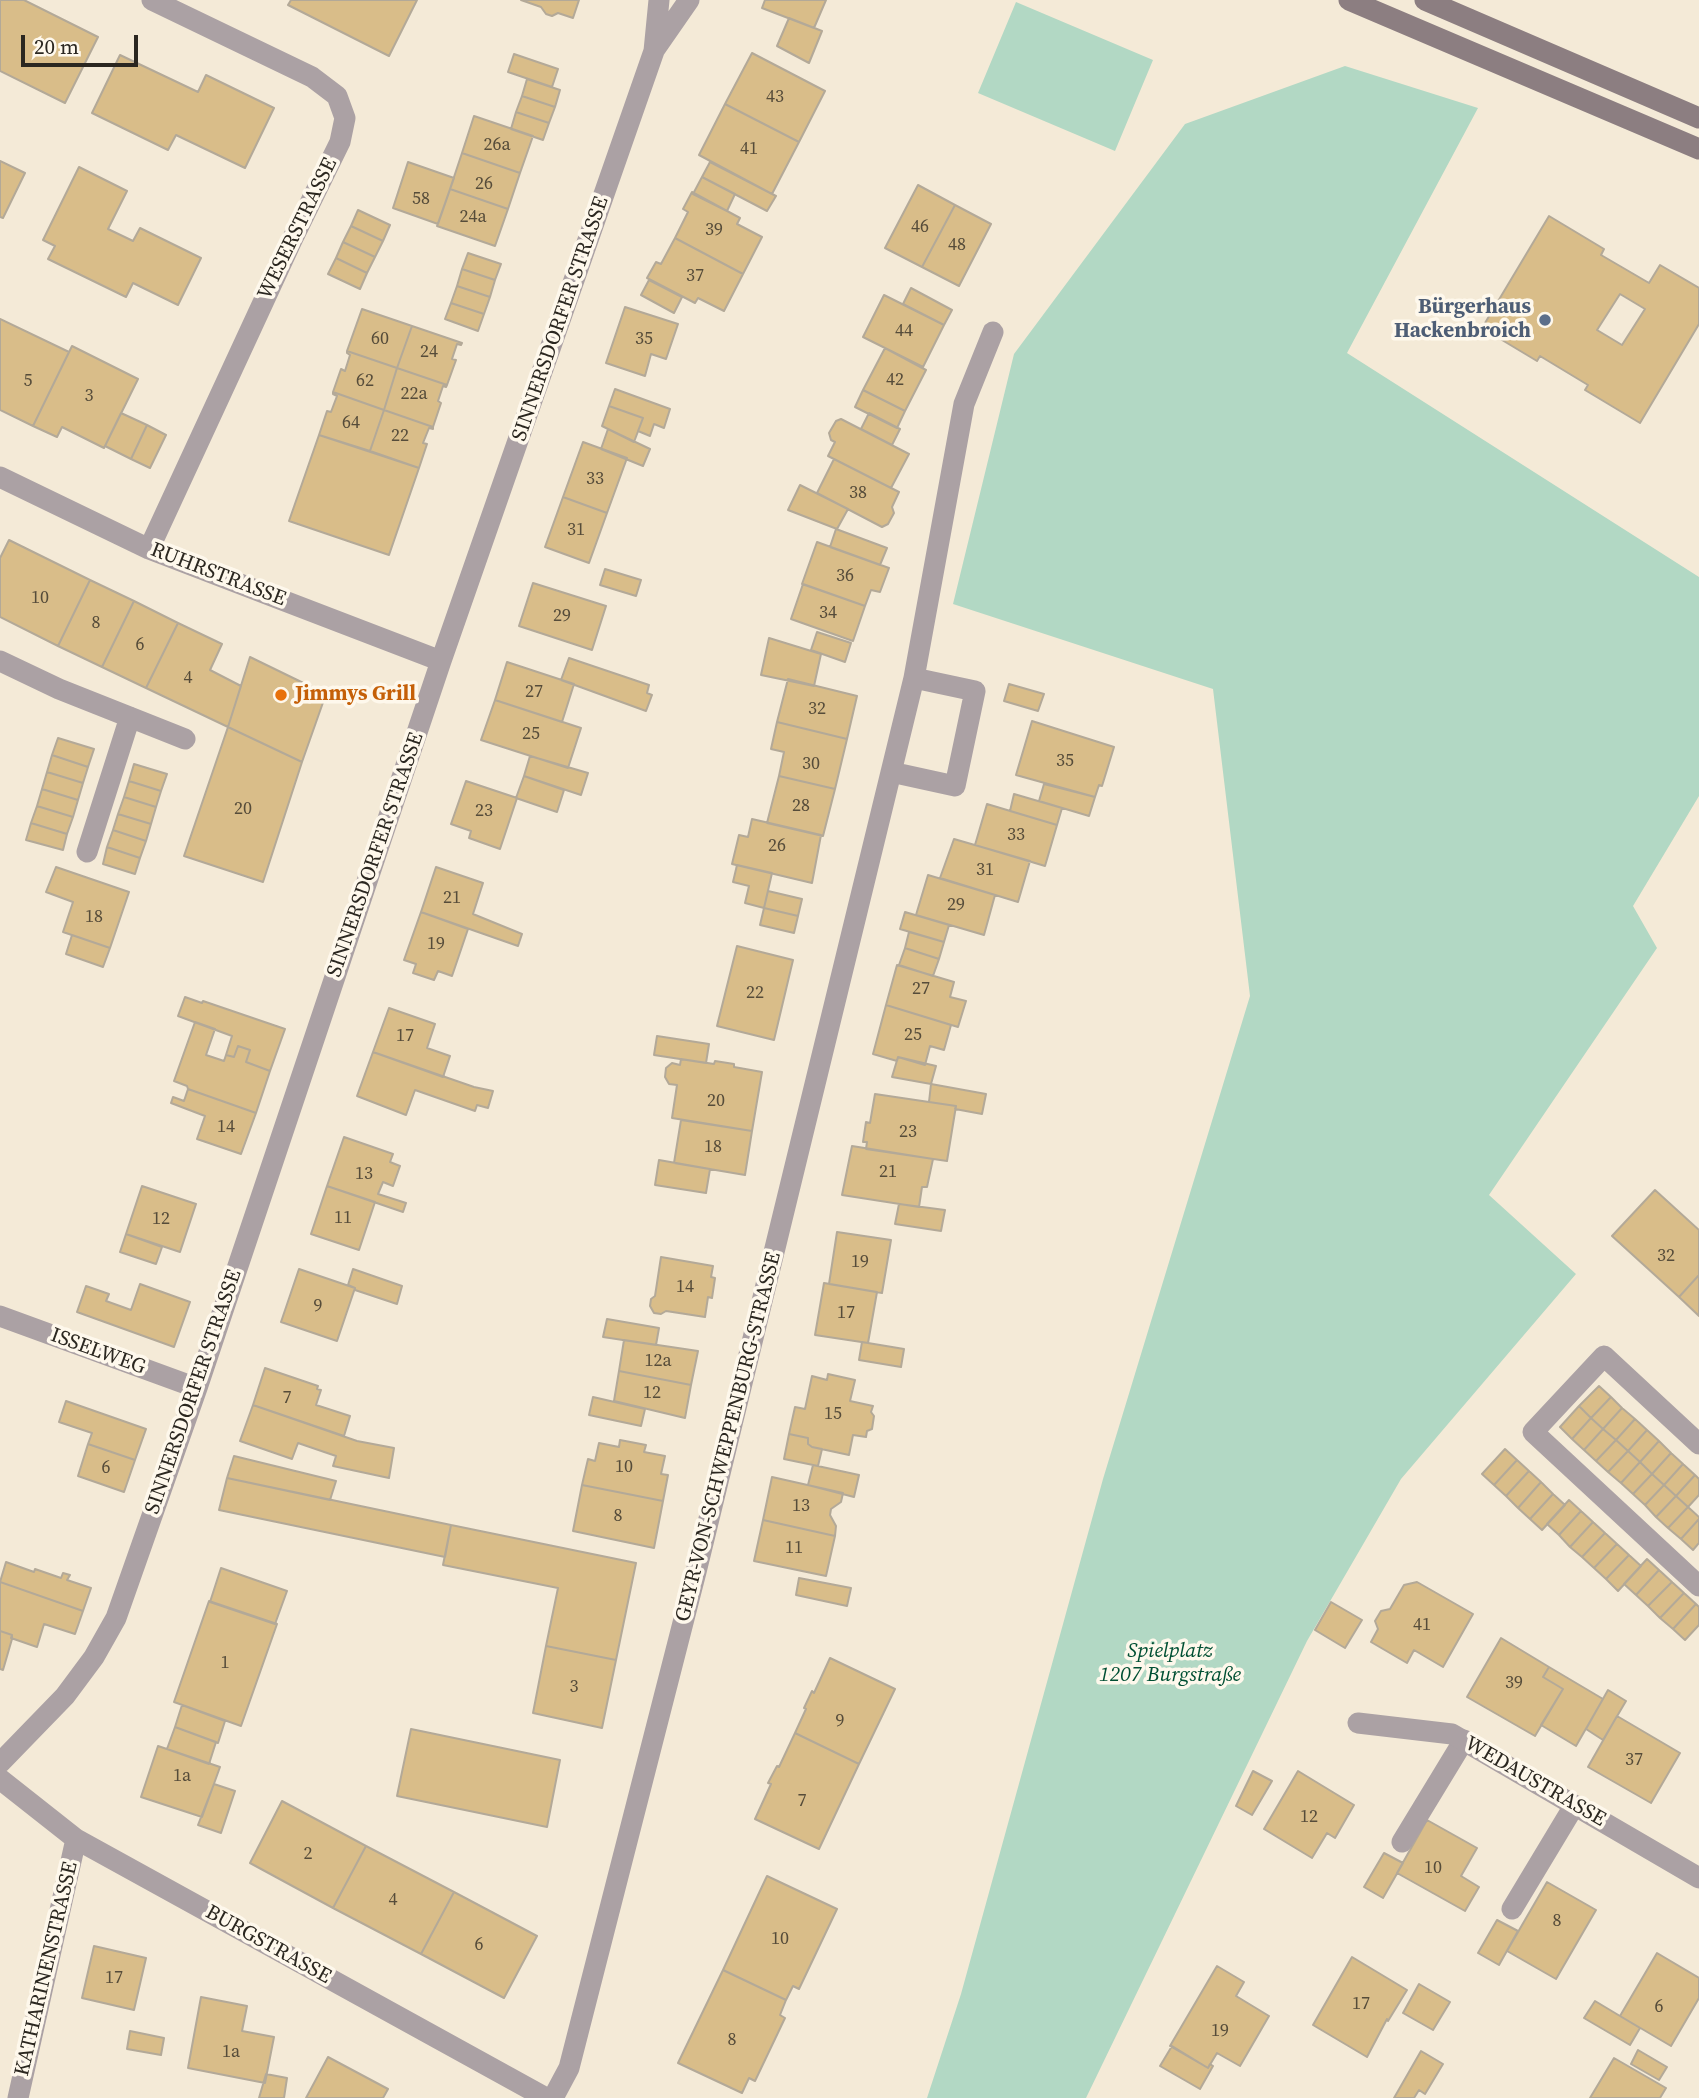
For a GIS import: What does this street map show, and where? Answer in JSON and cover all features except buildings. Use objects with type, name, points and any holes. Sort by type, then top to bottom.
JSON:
[{"type":"street","name":"WESERSTRASSE","points":[[149,549],[340,142],[345,118],[337,96],[312,77],[152,0]]},
{"type":"street","name":"SINNERSDORFER STRASSE","points":[[0,1763],[65,1696],[94,1657],[116,1618],[197,1388],[441,662],[654,51],[659,0]]},
{"type":"street","name":"SINNERSDORFER STRASSE","points":[[654,51],[689,0]]},
{"type":"street","points":[[1349,0],[1699,149]]},
{"type":"street","points":[[1425,0],[1699,118]]},
{"type":"street","name":"GEYR-VON-SCHWEPPENBURG-STRASSE","points":[[553,2098],[569,2068],[693,1585],[914,678],[964,404],[993,332]]},
{"type":"street","name":"RUHRSTRASSE","points":[[0,477],[149,549],[441,662]]},
{"type":"street","points":[[0,661],[59,689],[185,738]]},
{"type":"street","points":[[891,772],[955,786],[975,691],[914,678]]},
{"type":"street","points":[[87,852],[130,717]]},
{"type":"street","name":"ISSELWEG","points":[[0,1317],[197,1388]]},
{"type":"street","points":[[1699,1444],[1604,1356],[1533,1432],[1699,1586]]},
{"type":"street","name":"WEDAUSTRASSE","points":[[1358,1723],[1452,1734],[1699,1878]]},
{"type":"street","points":[[1402,1842],[1464,1740]]},
{"type":"street","name":"BURGSTRASSE","points":[[0,1779],[76,1839],[546,2098]]},
{"type":"street","points":[[1512,1909],[1574,1806]]},
{"type":"street","name":"KATHARINENSTRASSE","points":[[18,2098],[76,1839]]},
{"type":"green space","points":[[1016,2],[1153,60],[1115,151],[978,93]]},
{"type":"green space","name":"Spielplatz 1207 Burgstraße","points":[[1345,66],[1478,108],[1347,353],[1699,577],[1699,796],[1633,906],[1657,948],[1489,1195],[1576,1274],[1401,1479],[1307,1641],[1086,2098],[927,2098],[961,1994],[1103,1479],[1250,996],[1213,689],[953,604],[1014,354],[1185,124]]},
{"type":"place","name":"Bürgerhaus Hackenbroich","points":[[1545,320]]},
{"type":"place","name":"Jimmys Grill","points":[[281,695]]}]
